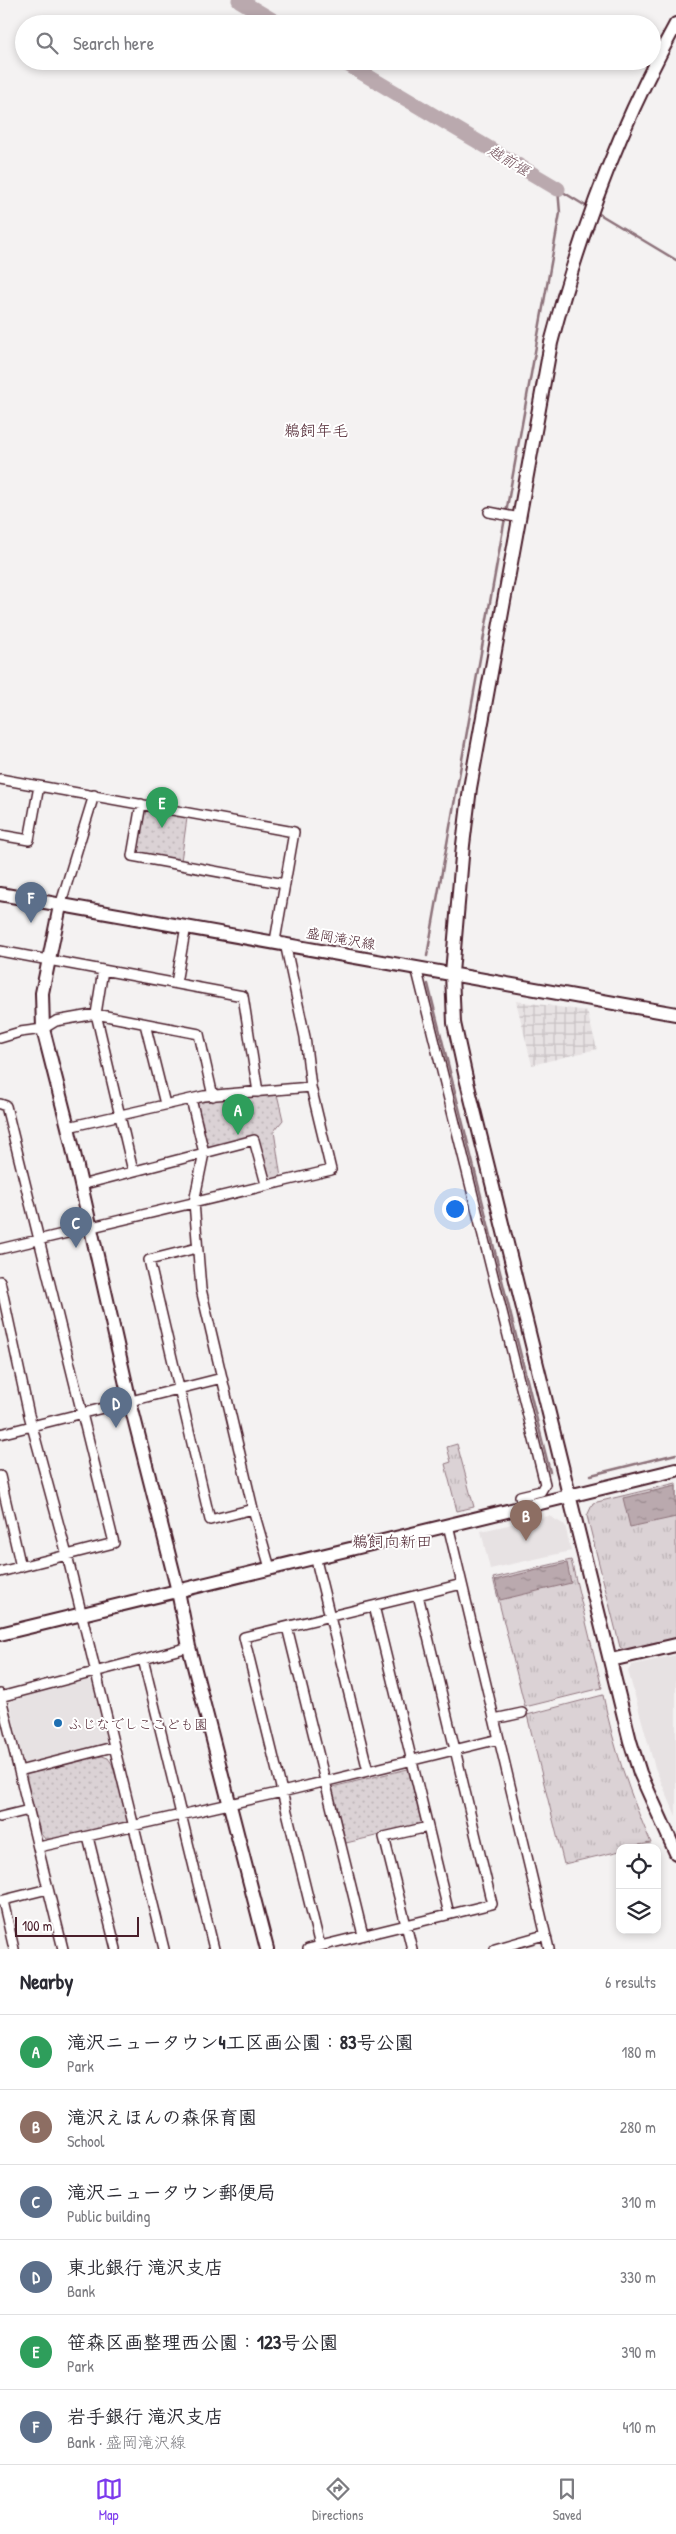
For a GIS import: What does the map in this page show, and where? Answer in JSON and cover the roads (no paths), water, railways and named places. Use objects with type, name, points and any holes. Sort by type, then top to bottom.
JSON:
[{"type":"street","points":[[661,52],[676,24]]},
{"type":"street","points":[[652,70],[640,92],[591,209],[567,281],[510,516],[470,788],[452,973],[454,1023],[466,1078],[569,1496],[638,1765],[676,1853]]},
{"type":"street","points":[[489,512],[510,516]]},
{"type":"street","points":[[0,779],[294,832],[285,884],[280,942],[305,1037],[311,1087],[331,1170],[0,1249]]},
{"type":"street","points":[[0,835],[29,840],[39,786]]},
{"type":"street","points":[[94,795],[60,906],[48,959],[42,994],[43,1029],[68,1127],[130,1402],[178,1591],[189,1647],[267,1949]]},
{"type":"street","points":[[141,804],[132,856],[285,884]]},
{"type":"street","name":"盛岡滝沢線","points":[[0,894],[60,906],[416,966],[676,1014]]},
{"type":"street","points":[[176,983],[186,926]]},
{"type":"street","points":[[0,951],[243,996],[258,1092]]},
{"type":"street","points":[[416,966],[545,1484],[541,1491],[520,1496],[523,1507]]},
{"type":"street","points":[[103,970],[96,1014],[133,1171]]},
{"type":"street","points":[[0,1038],[20,1032],[43,1029],[56,1021],[96,1014],[199,1034],[213,1096]]},
{"type":"street","points":[[146,1024],[165,1104]]},
{"type":"street","points":[[68,1127],[191,1099],[311,1087]]},
{"type":"street","points":[[191,1099],[204,1153],[194,1202],[201,1289],[253,1509],[270,1568]]},
{"type":"street","points":[[0,1104],[6,1106],[114,1543],[0,1572]]},
{"type":"street","points":[[81,1185],[254,1140],[266,1184]]},
{"type":"street","points":[[197,1248],[149,1260],[210,1520],[253,1509]]},
{"type":"street","points":[[0,1281],[4,1318],[67,1555],[164,1949]]},
{"type":"street","points":[[0,1434],[222,1378]]},
{"type":"street","points":[[0,1634],[676,1470]]},
{"type":"street","points":[[0,1476],[20,1567]]},
{"type":"street","points":[[448,1525],[548,1949]]},
{"type":"street","points":[[316,1556],[368,1770]]},
{"type":"street","points":[[320,1946],[244,1637],[462,1584]]},
{"type":"street","points":[[308,1949],[492,1904],[418,1595]]},
{"type":"street","points":[[374,1606],[450,1914]]},
{"type":"street","points":[[287,1627],[363,1935]]},
{"type":"street","points":[[611,1660],[676,1645]]},
{"type":"street","points":[[63,1949],[0,1696],[189,1647]]},
{"type":"street","points":[[143,1659],[214,1949]]},
{"type":"street","points":[[494,1719],[522,1713]]},
{"type":"street","points":[[39,1847],[325,1782],[499,1739]]},
{"type":"street","points":[[19,1771],[113,1747]]},
{"type":"street","points":[[0,1817],[29,1810]]},
{"type":"street","points":[[412,1949],[384,1837],[428,1827]]},
{"type":"street","points":[[88,1837],[116,1949]]},
{"type":"street","points":[[14,1949],[1,1901],[48,1889]]},
{"type":"street","points":[[495,1949],[544,1935]]},
{"type":"water","points":[[676,1486],[676,1517],[630,1527],[623,1498]]},
{"type":"water","points":[[567,1563],[571,1583],[500,1600],[495,1580]]},
{"type":"waterway","name":"越前堰","points":[[239,0],[264,15]]},
{"type":"waterway","name":"越前堰","points":[[357,70],[558,189]]},
{"type":"waterway","points":[[506,513],[560,213],[558,189],[589,208]]},
{"type":"waterway","name":"越前堰","points":[[596,212],[676,260]]},
{"type":"waterway","points":[[427,956],[505,518]]},
{"type":"waterway","points":[[428,984],[550,1472]]},
{"type":"waterway","points":[[591,1475],[676,1454]]},
{"type":"place","name":"笹森区画整理西公園：123号公園","points":[[162,828]]},
{"type":"place","name":"岩手銀行 滝沢支店","points":[[31,923]]},
{"type":"place","name":"滝沢ニュータウン4工区画公園：83号公園","points":[[238,1135]]},
{"type":"place","name":"滝沢ニュータウン郵便局","points":[[76,1248]]},
{"type":"place","name":"東北銀行 滝沢支店","points":[[116,1428]]},
{"type":"place","name":"滝沢えほんの森保育園","points":[[526,1541]]},
{"type":"place","name":"ふじなでしここども園","points":[[58,1723]]},
{"type":"district","name":"鵜飼年毛","points":[[316,430]]},
{"type":"district","name":"鵜飼向新田","points":[[392,1541]]}]
